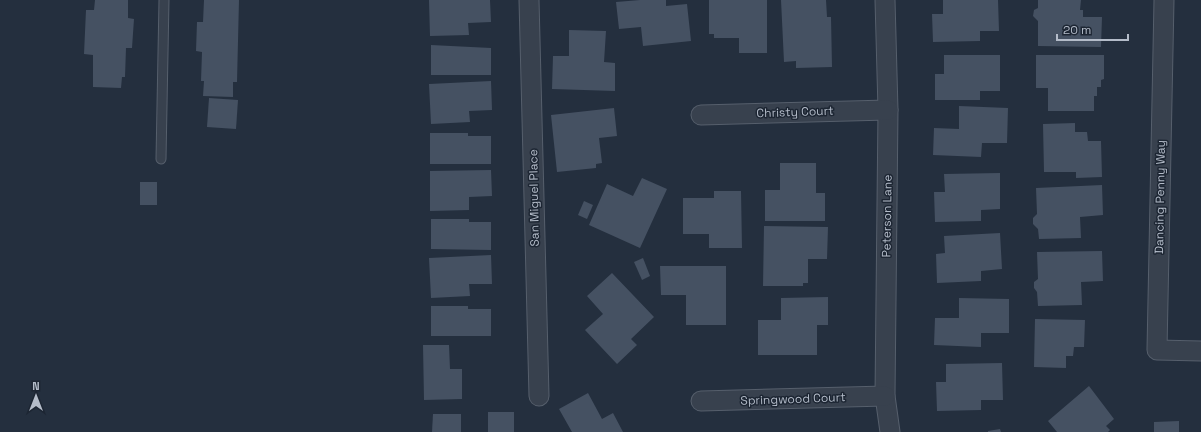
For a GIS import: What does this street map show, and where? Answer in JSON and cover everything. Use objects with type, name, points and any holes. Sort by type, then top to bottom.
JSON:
[{"type":"street","name":"San Miguel Place","points":[[530,0],[539,396]]},
{"type":"street","name":"Peterson Lane","points":[[885,0],[888,110],[885,396],[890,432]]},
{"type":"street","name":"Dancing Penny Way","points":[[1164,0],[1157,350],[1201,351]]},
{"type":"street","name":"Christy Court","points":[[702,115],[888,110]]},
{"type":"street","name":"Springwood Court","points":[[702,401],[885,396]]},
{"type":"lane","points":[[162,159],[164,0]]},
{"type":"building","points":[[95,0],[128,0],[128,18],[134,19],[132,48],[126,48],[125,77],[122,77],[121,88],[93,87],[93,55],[84,54],[86,10],[94,10]]},
{"type":"building","points":[[204,0],[239,0],[237,82],[233,82],[233,97],[203,96],[204,81],[201,81],[202,52],[196,51],[197,22],[203,22]]},
{"type":"building","points":[[429,0],[490,0],[491,22],[468,23],[469,35],[430,36]]},
{"type":"building","points":[[666,0],[666,6],[687,4],[691,41],[643,46],[641,27],[619,29],[616,2]]},
{"type":"building","points":[[709,0],[767,0],[767,53],[739,53],[739,38],[714,38],[714,34],[709,34]]},
{"type":"building","points":[[781,0],[826,0],[827,17],[831,17],[832,67],[796,68],[796,61],[784,62]]},
{"type":"building","points":[[943,0],[998,0],[999,31],[980,31],[980,41],[933,42],[932,14],[943,14]]},
{"type":"building","points":[[1038,0],[1081,0],[1080,10],[1083,10],[1083,17],[1102,17],[1101,47],[1038,46],[1038,21],[1033,16],[1034,10],[1038,8]]},
{"type":"building","points":[[569,30],[606,31],[604,62],[615,63],[615,91],[552,89],[553,56],[569,56]]},
{"type":"building","points":[[431,45],[491,48],[491,75],[431,75]]},
{"type":"building","points":[[944,55],[1000,55],[1000,91],[980,91],[980,100],[935,100],[935,74],[944,74]]},
{"type":"building","points":[[1036,55],[1104,55],[1104,79],[1101,80],[1101,87],[1097,87],[1097,96],[1094,96],[1094,111],[1048,111],[1048,88],[1036,88]]},
{"type":"building","points":[[491,81],[492,110],[469,111],[470,122],[431,124],[429,84]]},
{"type":"building","points":[[209,98],[238,100],[236,129],[207,127]]},
{"type":"building","points":[[959,106],[1008,108],[1007,143],[982,143],[981,157],[933,155],[934,128],[959,129]]},
{"type":"building","points":[[614,108],[617,136],[599,138],[602,163],[596,164],[596,168],[557,172],[551,115]]},
{"type":"building","points":[[1075,123],[1075,132],[1087,132],[1088,141],[1101,141],[1102,177],[1076,178],[1076,172],[1044,172],[1043,124]]},
{"type":"building","points":[[430,133],[468,133],[468,136],[491,136],[491,164],[430,164]]},
{"type":"building","points":[[780,163],[816,163],[816,193],[825,193],[825,221],[765,221],[765,190],[780,190]]},
{"type":"building","points":[[491,170],[492,196],[469,197],[469,210],[430,211],[430,171]]},
{"type":"building","points":[[1000,173],[1000,209],[981,210],[981,221],[935,222],[934,192],[945,192],[944,174]]},
{"type":"building","points":[[642,178],[667,189],[640,248],[589,225],[607,184],[633,196]]},
{"type":"building","points":[[140,182],[157,182],[157,205],[140,205]]},
{"type":"building","points":[[1102,185],[1103,215],[1080,217],[1081,238],[1039,239],[1038,229],[1033,224],[1033,218],[1037,214],[1036,188]]},
{"type":"building","points":[[714,191],[741,191],[742,248],[709,248],[709,234],[683,234],[683,198],[714,198]]},
{"type":"building","points":[[584,201],[593,205],[587,219],[578,215]]},
{"type":"building","points":[[431,219],[469,219],[469,222],[491,222],[491,250],[431,249]]},
{"type":"building","points":[[764,226],[828,227],[827,259],[808,259],[808,283],[803,283],[803,286],[763,286]]},
{"type":"building","points":[[1000,233],[1002,269],[981,271],[981,281],[937,283],[936,254],[945,253],[944,236]]},
{"type":"building","points":[[1102,251],[1103,281],[1081,282],[1082,305],[1038,306],[1037,292],[1034,288],[1034,282],[1038,279],[1037,252]]},
{"type":"building","points":[[491,255],[492,284],[469,284],[470,296],[431,298],[429,258]]},
{"type":"building","points":[[643,258],[650,276],[642,280],[634,262]]},
{"type":"building","points":[[660,266],[726,266],[726,325],[686,325],[686,295],[661,295]]},
{"type":"building","points":[[612,273],[654,317],[631,339],[637,345],[617,364],[585,330],[603,314],[587,296]]},
{"type":"building","points":[[828,297],[828,325],[817,325],[817,355],[758,355],[758,320],[781,320],[781,298]]},
{"type":"building","points":[[959,298],[1009,299],[1009,333],[981,333],[981,347],[934,345],[935,318],[959,318]]},
{"type":"building","points":[[431,306],[468,306],[468,309],[491,309],[491,336],[431,336]]},
{"type":"building","points":[[1035,319],[1085,320],[1084,347],[1074,347],[1073,356],[1066,356],[1066,368],[1034,367]]},
{"type":"building","points":[[423,345],[449,345],[450,369],[462,369],[462,399],[424,400]]},
{"type":"building","points":[[1002,363],[1003,400],[981,400],[981,410],[937,411],[936,382],[946,382],[946,364]]},
{"type":"building","points":[[1089,386],[1114,419],[1106,426],[1110,430],[1108,432],[1057,432],[1048,421]]},
{"type":"building","points":[[588,393],[602,419],[613,413],[623,432],[572,432],[559,409]]},
{"type":"building","points":[[488,412],[514,412],[514,432],[488,432]]},
{"type":"building","points":[[433,414],[461,414],[461,432],[432,432]]},
{"type":"building","points":[[1179,421],[1179,432],[1154,432],[1154,422]]},
{"type":"building","points":[[1000,429],[1001,432],[988,432],[988,431]]}]
